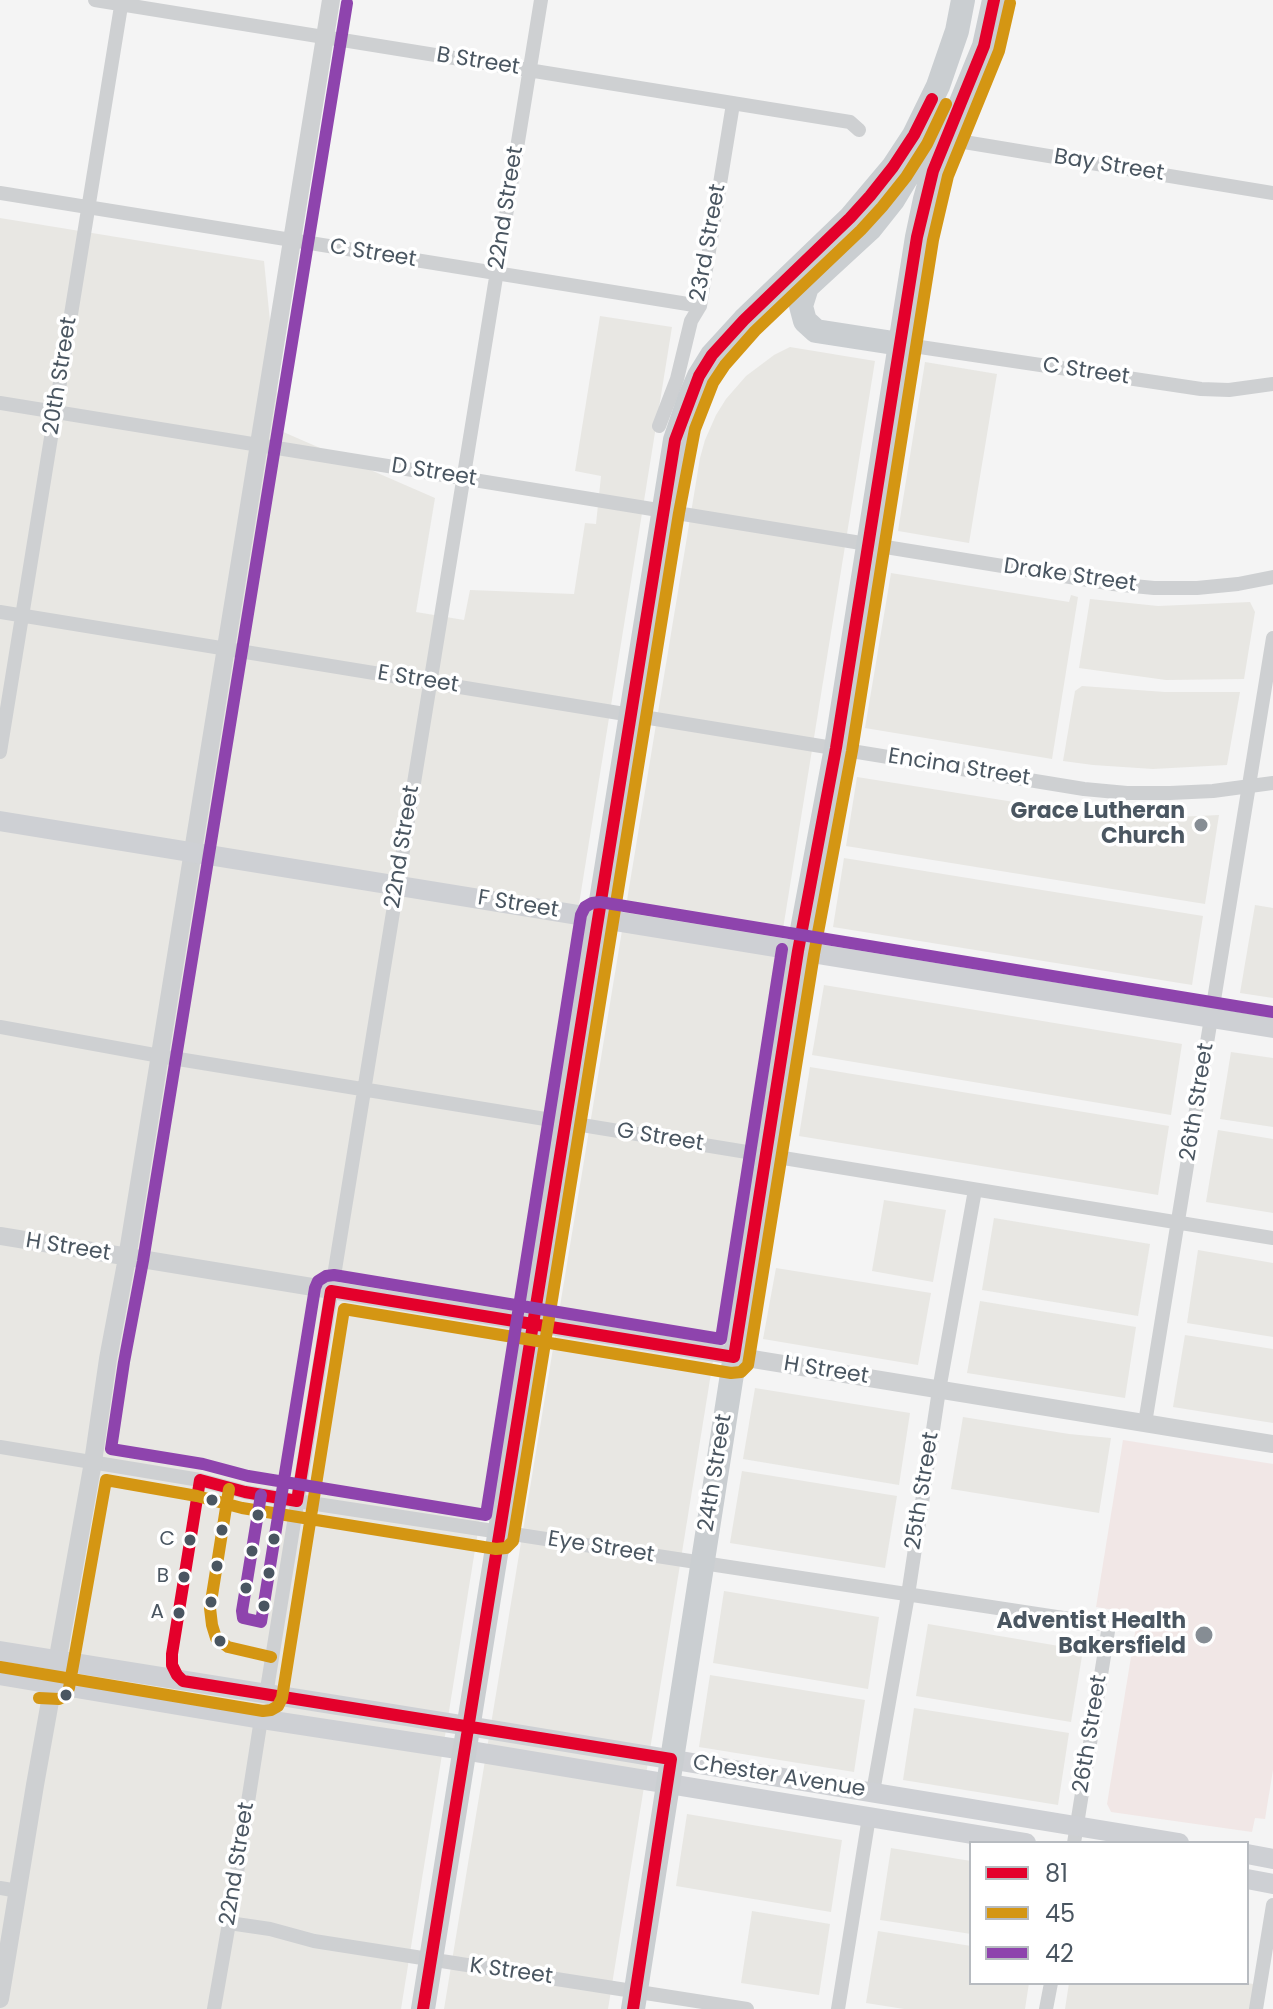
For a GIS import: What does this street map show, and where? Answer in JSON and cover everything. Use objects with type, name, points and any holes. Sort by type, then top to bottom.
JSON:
[{"type":"main road","points":[[900,344],[816,331],[805,321],[801,306],[807,287],[870,229],[914,167],[925,145],[963,0]]},
{"type":"main road","name":"24th Street","points":[[634,2000],[798,951],[836,748],[925,199],[978,64],[994,0]]},
{"type":"main road","points":[[423,2009],[663,510],[680,425],[699,376],[712,355],[870,196],[914,135],[938,86]]},
{"type":"main road","name":"F Street","points":[[0,821],[1273,1028]]},
{"type":"main road","name":"Chester Avenue","points":[[0,1651],[873,1792],[1075,1834],[1156,1841]]},
{"type":"main road","name":"Chester Avenue","points":[[0,1675],[1014,1841]]},
{"type":"main road","points":[[788,1804],[803,1795],[873,1792]]},
{"type":"main road","points":[[1249,1854],[1273,1859]]},
{"type":"main road","points":[[1249,1879],[1273,1884]]},
{"type":"street","name":"B Street","points":[[95,0],[850,122],[859,130]]},
{"type":"street","points":[[0,1999],[9,1890],[54,1684],[93,1462],[331,0]]},
{"type":"street","name":"22nd Street","points":[[266,1695],[541,0]]},
{"type":"street","name":"20th Street","points":[[0,752],[122,2]]},
{"type":"street","name":"23rd Street","points":[[659,426],[677,379],[691,321],[700,306],[733,104]]},
{"type":"street","name":"Bay Street","points":[[946,139],[1270,189]]},
{"type":"street","name":"C Street","points":[[0,193],[700,306]]},
{"type":"street","name":"C Street","points":[[900,344],[1201,389],[1229,390],[1273,384]]},
{"type":"street","name":"D Street","points":[[0,403],[868,545]]},
{"type":"street","name":"Drake Street","points":[[868,545],[1154,588],[1210,586],[1273,577]]},
{"type":"street","name":"E Street","points":[[0,612],[836,748]]},
{"type":"street","name":"26th Street","points":[[1145,1423],[1273,638]]},
{"type":"street","name":"Encina Street","points":[[836,748],[1098,790],[1170,793],[1273,783]]},
{"type":"street","name":"G Street","points":[[0,1027],[363,1090],[1273,1238]]},
{"type":"street","name":"25th Street","points":[[873,1792],[975,1190]]},
{"type":"street","name":"H Street","points":[[0,1236],[1273,1444]]},
{"type":"street","name":"Eye Street","points":[[0,1447],[200,1480],[297,1501],[1109,1625]]},
{"type":"street","name":"26th Street","points":[[1075,1834],[1109,1625]]},
{"type":"street","name":"22nd Street","points":[[214,2009],[261,1719]]},
{"type":"street","points":[[838,2009],[869,1817]]},
{"type":"street","points":[[1256,2009],[1273,1905]]},
{"type":"street","name":"K Street","points":[[229,1923],[634,2000],[747,2009]]},
{"type":"street","points":[[1046,2009],[1051,1985]]},
{"type":"shaded area","points":[[0,218],[264,261],[281,431],[435,498],[416,612],[464,620],[470,590],[574,594],[585,523],[596,524],[601,476],[575,471],[600,316],[672,327],[401,2009],[0,2009]]},
{"type":"shaded area","points":[[790,347],[875,361],[608,2009],[444,2009],[700,458],[716,415],[726,399],[746,376]]},
{"type":"shaded area","points":[[925,362],[997,374],[969,543],[898,531]]},
{"type":"shaded area","points":[[891,573],[1069,602],[1071,595],[1078,597],[1052,759],[865,728]]},
{"type":"shaded area","points":[[1090,599],[1158,606],[1250,602],[1255,612],[1244,679],[1166,680],[1079,668]]},
{"type":"shaded area","points":[[1082,686],[1165,692],[1240,692],[1227,765],[1153,769],[1063,761],[1075,691]]},
{"type":"shaded area","points":[[857,777],[1096,815],[1156,818],[1219,815],[1205,904],[846,846]]},
{"type":"shaded area","points":[[844,858],[1203,916],[1192,985],[833,927]]},
{"type":"shaded area","points":[[1255,905],[1273,908],[1273,998],[1240,993]]},
{"type":"shaded area","points":[[824,985],[1182,1044],[1171,1115],[812,1055]]},
{"type":"shaded area","points":[[1231,1052],[1273,1058],[1273,1127],[1220,1119]]},
{"type":"shaded area","points":[[810,1067],[1169,1126],[1158,1195],[799,1136]]},
{"type":"shaded area","points":[[1218,1130],[1273,1139],[1273,1213],[1206,1202]]},
{"type":"shaded area","points":[[884,1200],[946,1210],[933,1282],[872,1271]]},
{"type":"shaded area","points":[[994,1218],[1150,1244],[1138,1316],[982,1290]]},
{"type":"shaded area","points":[[1198,1250],[1273,1263],[1273,1337],[1187,1323]]},
{"type":"shaded area","points":[[776,1268],[931,1293],[918,1365],[763,1339]]},
{"type":"shaded area","points":[[980,1301],[1136,1327],[1125,1398],[967,1373]]},
{"type":"shaded area","points":[[1185,1335],[1273,1349],[1273,1423],[1173,1407]]},
{"type":"shaded area","points":[[755,1388],[910,1413],[899,1485],[743,1459]]},
{"type":"shaded area","points":[[963,1417],[1111,1438],[1099,1513],[951,1489]]},
{"type":"shaded area","name":"Adventist Health Bakersfield","points":[[1123,1440],[1273,1464],[1273,1770],[1265,1819],[1255,1818],[1252,1832],[1111,1812],[1107,1804],[1138,1614],[1096,1607]]},
{"type":"shaded area","points":[[742,1471],[897,1496],[885,1568],[730,1543]]},
{"type":"shaded area","points":[[724,1591],[879,1617],[868,1689],[713,1663]]},
{"type":"shaded area","points":[[928,1624],[1083,1650],[1071,1722],[916,1696]]},
{"type":"shaded area","points":[[710,1675],[865,1700],[854,1772],[699,1747]]},
{"type":"shaded area","points":[[914,1708],[1069,1733],[1058,1805],[903,1780]]},
{"type":"shaded area","points":[[687,1814],[842,1840],[831,1912],[676,1886]]},
{"type":"shaded area","points":[[891,1848],[969,1861],[969,1934],[880,1920]]},
{"type":"shaded area","points":[[752,1911],[830,1924],[819,1995],[741,1983]]},
{"type":"shaded area","points":[[878,1931],[969,1946],[969,1985],[1029,1985],[1025,2009],[904,2009],[866,2003]]},
{"type":"shaded area","points":[[1069,1985],[1260,1985],[1256,2009],[1065,2009]]},
{"type":"transit line","name":"81","points":[[633,2009],[671,1759],[183,1681],[172,1665],[172,1654],[200,1480],[297,1501],[331,1291],[734,1357],[798,951],[836,748],[917,237],[933,171],[984,46],[994,0]]},
{"type":"transit line","name":"42","points":[[347,3],[111,1449],[203,1464],[248,1476],[486,1515],[581,915],[585,907],[592,903],[1273,1012]]},
{"type":"transit line","name":"45","points":[[0,1667],[263,1711],[278,1706],[282,1698],[344,1309],[731,1373],[741,1372],[748,1365],[814,954],[852,751],[933,240],[948,176],[999,51],[1010,3]]},
{"type":"transit line","name":"81","points":[[423,2009],[675,440],[699,376],[712,355],[870,196],[914,135],[932,99]]},
{"type":"transit line","name":"45","points":[[39,1698],[59,1699],[66,1695],[69,1688],[106,1480],[197,1496],[242,1508],[496,1549],[506,1548],[513,1541],[695,429],[713,383],[725,365],[755,331],[882,207],[927,144],[946,104]]},
{"type":"transit line","name":"42","points":[[261,1495],[242,1611],[243,1618],[261,1622],[315,1288],[318,1281],[326,1276],[721,1339],[782,949]]},
{"type":"transit line","name":"45","points":[[229,1489],[210,1608],[212,1625],[216,1638],[228,1647],[271,1657]]},
{"type":"place","name":"Grace Lutheran Church","points":[[1201,825]]},
{"type":"place","name":"C","points":[[190,1540]]},
{"type":"place","name":"B","points":[[184,1577]]},
{"type":"place","name":"A","points":[[179,1613]]},
{"type":"place","name":"Adventist Health Bakersfield","points":[[1204,1635]]}]
